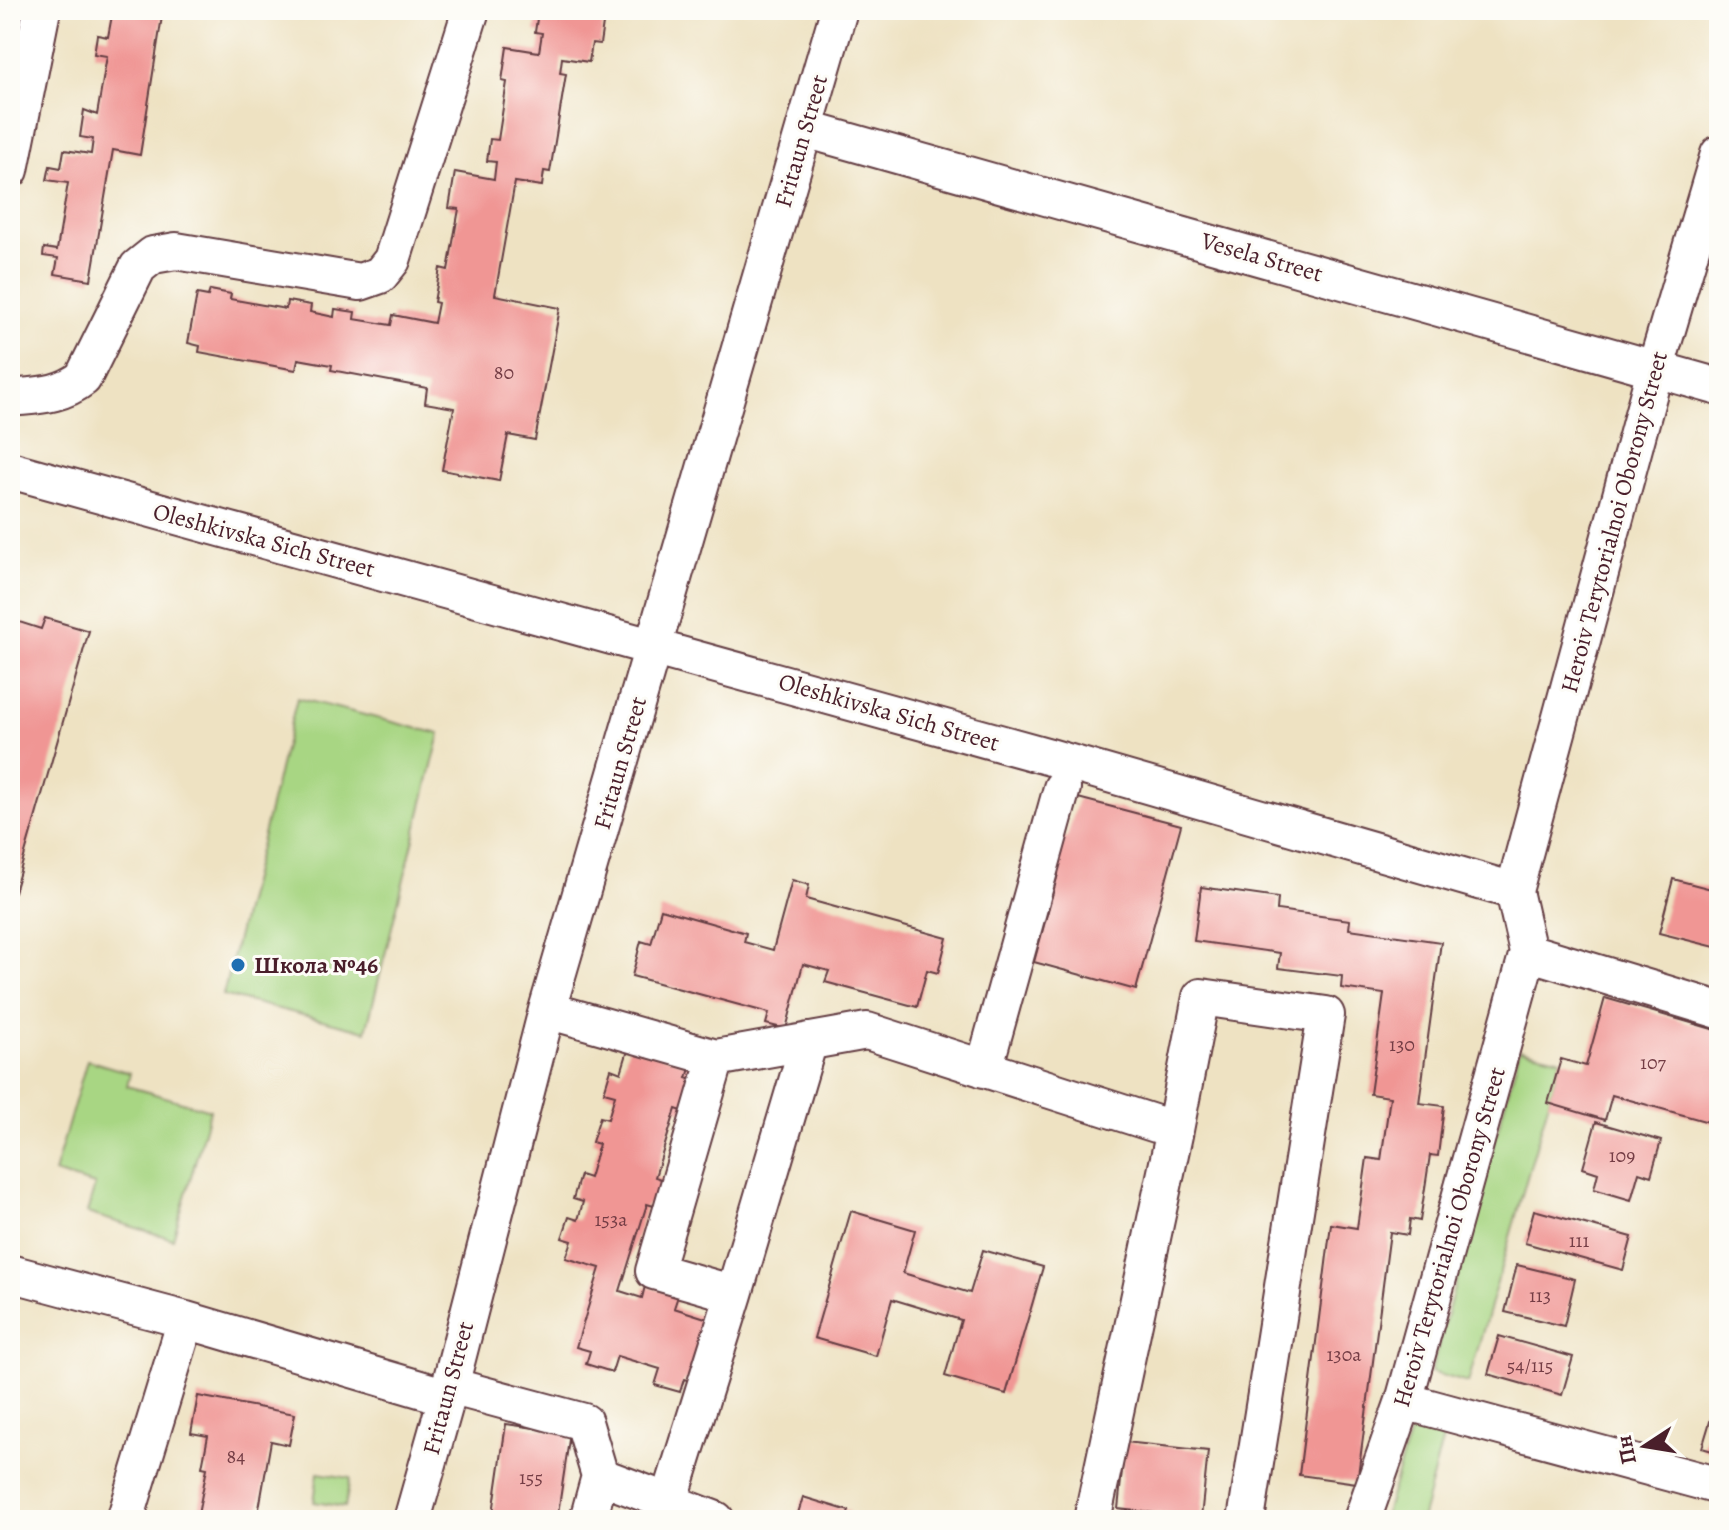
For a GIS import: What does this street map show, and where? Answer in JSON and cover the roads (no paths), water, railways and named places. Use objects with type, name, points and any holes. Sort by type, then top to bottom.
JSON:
[{"type":"street","points":[[10,170],[42,10]]},
{"type":"street","points":[[10,398],[69,389],[83,378],[138,267],[153,255],[176,251],[360,282],[380,275],[392,260],[471,10]]},
{"type":"street","name":"Fritaun Street","points":[[412,1520],[547,1010],[839,10]]},
{"type":"street","name":"Vesela Street","points":[[805,129],[1719,387]]},
{"type":"street","name":"Heroiv Terytorialnoi Oborony Street","points":[[1514,891],[1655,370],[1719,154]]},
{"type":"street","name":"Oleshkivska Sich Street","points":[[10,470],[654,646],[1514,891]]},
{"type":"street","points":[[984,1069],[1062,788]]},
{"type":"street","points":[[1514,891],[1528,952],[1719,1010]]},
{"type":"street","name":"Heroiv Terytorialnoi Oborony Street","points":[[1362,1520],[1404,1401],[1528,952]]},
{"type":"street","points":[[1092,1520],[1201,997],[1326,1015],[1246,1520]]},
{"type":"street","points":[[547,1010],[716,1058],[867,1031],[1175,1130]]},
{"type":"street","points":[[669,1502],[809,1041]]},
{"type":"street","points":[[716,1058],[654,1271],[734,1294]]},
{"type":"street","points":[[10,1273],[448,1392],[584,1422],[600,1476],[588,1520]]},
{"type":"street","points":[[125,1520],[186,1320]]},
{"type":"street","points":[[1404,1401],[1719,1486]]},
{"type":"street","points":[[600,1476],[716,1520]]},
{"type":"place","name":"Школа №46","points":[[238,965]]}]
